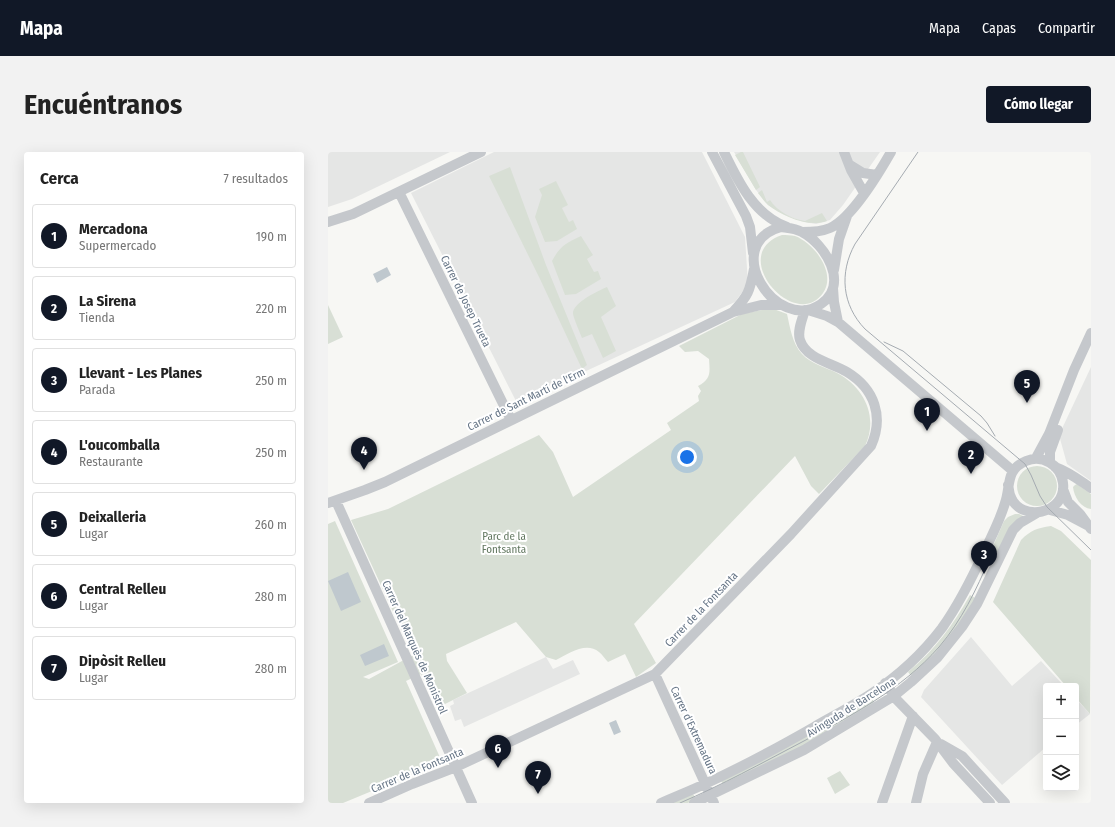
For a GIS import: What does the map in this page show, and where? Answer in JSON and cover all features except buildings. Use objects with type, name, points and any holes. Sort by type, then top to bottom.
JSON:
[{"type":"street","points":[[328,222],[353,214],[481,152]]},
{"type":"street","points":[[712,152],[746,216],[750,227],[754,261],[758,277],[769,294],[786,307],[806,310],[827,316],[838,322],[1013,471]]},
{"type":"street","points":[[724,152],[739,181],[754,202],[769,218],[777,223],[802,232],[821,247],[834,272]]},
{"type":"street","points":[[844,152],[851,170],[864,193]]},
{"type":"street","points":[[838,322],[833,288],[839,239],[847,216],[877,175],[891,152]]},
{"type":"street","points":[[850,165],[863,173],[877,175]]},
{"type":"street","name":"Carrer de Josep Trueta","points":[[399,192],[511,420]]},
{"type":"street","points":[[802,232],[822,231],[830,228],[847,216]]},
{"type":"street","points":[[754,261],[756,248],[760,240],[766,234],[773,230],[790,228]]},
{"type":"street","name":"Carrer de Sant Martí de l'Erm","points":[[733,312],[742,303],[749,291],[754,261]]},
{"type":"street","points":[[806,310],[817,307],[824,302],[830,295],[833,288]]},
{"type":"street","name":"Carrer de Sant Martí de l'Erm","points":[[332,502],[374,487],[733,312],[761,305],[786,307]]},
{"type":"street","name":"Carrer de la Fontsanta","points":[[786,307],[800,328]]},
{"type":"street","name":"Carrer de la Fontsanta","points":[[369,803],[456,767],[655,674],[829,493],[871,446],[878,425],[878,418],[875,405],[870,394],[847,372],[807,351],[802,345],[800,339],[800,328],[806,310]]},
{"type":"street","points":[[1036,458],[1049,434],[1074,370],[1091,333]]},
{"type":"street","points":[[1052,465],[1050,452],[1052,444],[1091,345]]},
{"type":"street","points":[[996,527],[1006,499],[1009,479],[1013,471],[1023,462],[1036,458],[1045,460],[1059,471],[1068,502],[1080,514],[1089,527]]},
{"type":"street","points":[[1052,465],[1072,474],[1076,479],[1091,488]]},
{"type":"street","points":[[996,527],[1009,512],[1020,510],[1038,513],[1050,510],[1060,500],[1063,485],[1068,480],[1076,479]]},
{"type":"street","points":[[1008,485],[1010,496],[1016,505],[1025,511]]},
{"type":"street","name":"Carrer del Marquès de Monistrol","points":[[332,502],[396,635],[472,803]]},
{"type":"street","points":[[1050,510],[1068,515],[1089,527]]},
{"type":"street","name":"Avinguda de Barcelona","points":[[694,803],[713,799],[804,750],[894,696],[932,662],[955,637],[977,604],[1013,530],[1020,523],[1038,513]]},
{"type":"street","name":"Avinguda de Barcelona","points":[[662,803],[706,784],[780,746],[872,693],[902,670],[922,651],[942,628],[970,583],[996,527]]},
{"type":"street","name":"Carrer d'Extremadura","points":[[655,674],[713,799]]},
{"type":"street","points":[[885,683],[894,696],[937,742],[953,763],[990,803]]},
{"type":"street","points":[[882,803],[912,716]]},
{"type":"street","points":[[916,803],[923,774],[937,742]]},
{"type":"street","points":[[937,742],[962,756],[1006,803]]},
{"type":"shaded area","points":[[328,152],[450,152],[352,199],[328,207]]},
{"type":"shaded area","points":[[494,152],[702,152],[745,237],[748,284],[735,302],[517,403],[411,193]]},
{"type":"shaded area","points":[[734,152],[880,152],[843,205],[830,220],[816,224],[804,222],[785,215],[768,205],[756,190]]},
{"type":"shaded area","points":[[387,267],[391,275],[377,283],[373,274]]},
{"type":"shaded area","points":[[1091,367],[1091,481],[1067,464],[1059,435]]},
{"type":"shaded area","points":[[348,572],[361,602],[341,611],[328,581]]},
{"type":"shaded area","points":[[971,637],[1012,686],[1041,661],[1061,683],[1043,683],[1043,750],[1002,785],[921,697],[924,690]]},
{"type":"shaded area","points":[[384,644],[389,656],[365,666],[360,655]]},
{"type":"shaded area","points":[[546,657],[553,669],[573,660],[580,674],[464,727],[461,719],[455,721],[450,706],[454,704],[453,700]]},
{"type":"shaded area","points":[[1079,702],[1090,714],[1079,723]]},
{"type":"shaded area","points":[[616,720],[621,732],[614,735],[609,723]]},
{"type":"green space","points":[[743,152],[760,187],[756,190],[735,155]]},
{"type":"green space","points":[[510,167],[546,265],[587,365],[582,369],[540,279],[489,176]]},
{"type":"green space","points":[[556,181],[568,205],[562,208],[569,222],[573,220],[577,229],[557,241],[545,242],[535,217],[542,195],[539,189]]},
{"type":"green space","points":[[762,190],[767,202],[770,200],[777,208],[790,216],[805,221],[822,213],[827,221],[812,223],[788,217],[768,205],[758,193]]},
{"type":"green space","points":[[782,235],[795,236],[809,245],[816,252],[825,268],[827,285],[823,293],[811,303],[797,303],[783,297],[771,286],[763,272],[761,258],[767,245]]},
{"type":"green space","points":[[581,236],[593,255],[587,259],[594,272],[598,271],[601,279],[576,294],[565,295],[552,261],[564,246]]},
{"type":"green space","points":[[607,287],[616,306],[601,317],[616,351],[603,358],[592,334],[582,338],[573,314],[574,310],[581,302],[592,294]]},
{"type":"green space","points":[[328,305],[343,337],[328,344]]},
{"type":"green space","name":"Parc de la Fontsanta","points":[[771,308],[787,314],[794,340],[802,354],[814,363],[847,379],[855,386],[866,404],[869,414],[869,435],[865,446],[819,494],[811,486],[795,456],[634,624],[656,663],[636,677],[625,654],[608,662],[599,652],[594,649],[583,648],[571,652],[556,660],[546,657],[516,622],[446,654],[447,661],[467,693],[437,708],[421,674],[406,681],[442,762],[343,803],[328,803],[328,524],[335,521],[398,662],[363,677],[369,679],[413,655],[351,520],[388,509],[539,435],[553,452],[573,497],[671,430],[667,423],[699,401],[698,396],[701,391],[698,386],[705,381],[709,375],[709,359],[698,351],[685,352],[679,346],[742,314]]},
{"type":"green space","points":[[1033,466],[1041,466],[1048,469],[1054,475],[1057,486],[1054,497],[1048,503],[1041,506],[1033,506],[1026,503],[1020,497],[1017,490],[1017,482],[1020,475],[1026,469]]},
{"type":"green space","points":[[1077,484],[1091,494],[1091,509],[1084,507],[1076,498],[1073,487]]},
{"type":"green space","points":[[1015,514],[1023,516],[997,556],[990,553],[1004,521],[1008,517]]},
{"type":"green space","points":[[1051,526],[1061,531],[1091,560],[1090,714],[1079,701],[1079,683],[1063,683],[993,602],[1021,540],[1034,530]]},
{"type":"green space","points":[[970,595],[977,599],[953,635],[912,677],[908,672],[935,646]]},
{"type":"green space","points":[[872,698],[875,704],[805,745],[724,786],[721,781]]},
{"type":"green space","points":[[840,771],[850,785],[835,794],[827,778]]},
{"type":"green space","points":[[693,794],[696,799],[688,803],[672,803]]},
{"type":"tram line","points":[[918,152],[855,244],[850,255],[845,277],[845,288],[851,310],[865,329],[1025,464],[1040,496],[1047,507],[1091,550]]},
{"type":"tram line","points":[[884,342],[903,351],[981,416],[995,436]]},
{"type":"tram line","points":[[680,803],[742,774],[839,722],[857,712],[909,676],[939,647],[955,626],[974,593],[990,558]]},
{"type":"place","name":"Deixalleria","points":[[1027,403]]},
{"type":"place","name":"Mercadona","points":[[927,431]]},
{"type":"place","name":"L'oucomballa","points":[[364,470]]},
{"type":"place","name":"La Sirena","points":[[971,474]]},
{"type":"place","name":"Llevant - Les Planes","points":[[984,574]]},
{"type":"place","name":"Central Relleu","points":[[498,768]]},
{"type":"place","name":"Dipòsit Relleu","points":[[538,794]]}]
